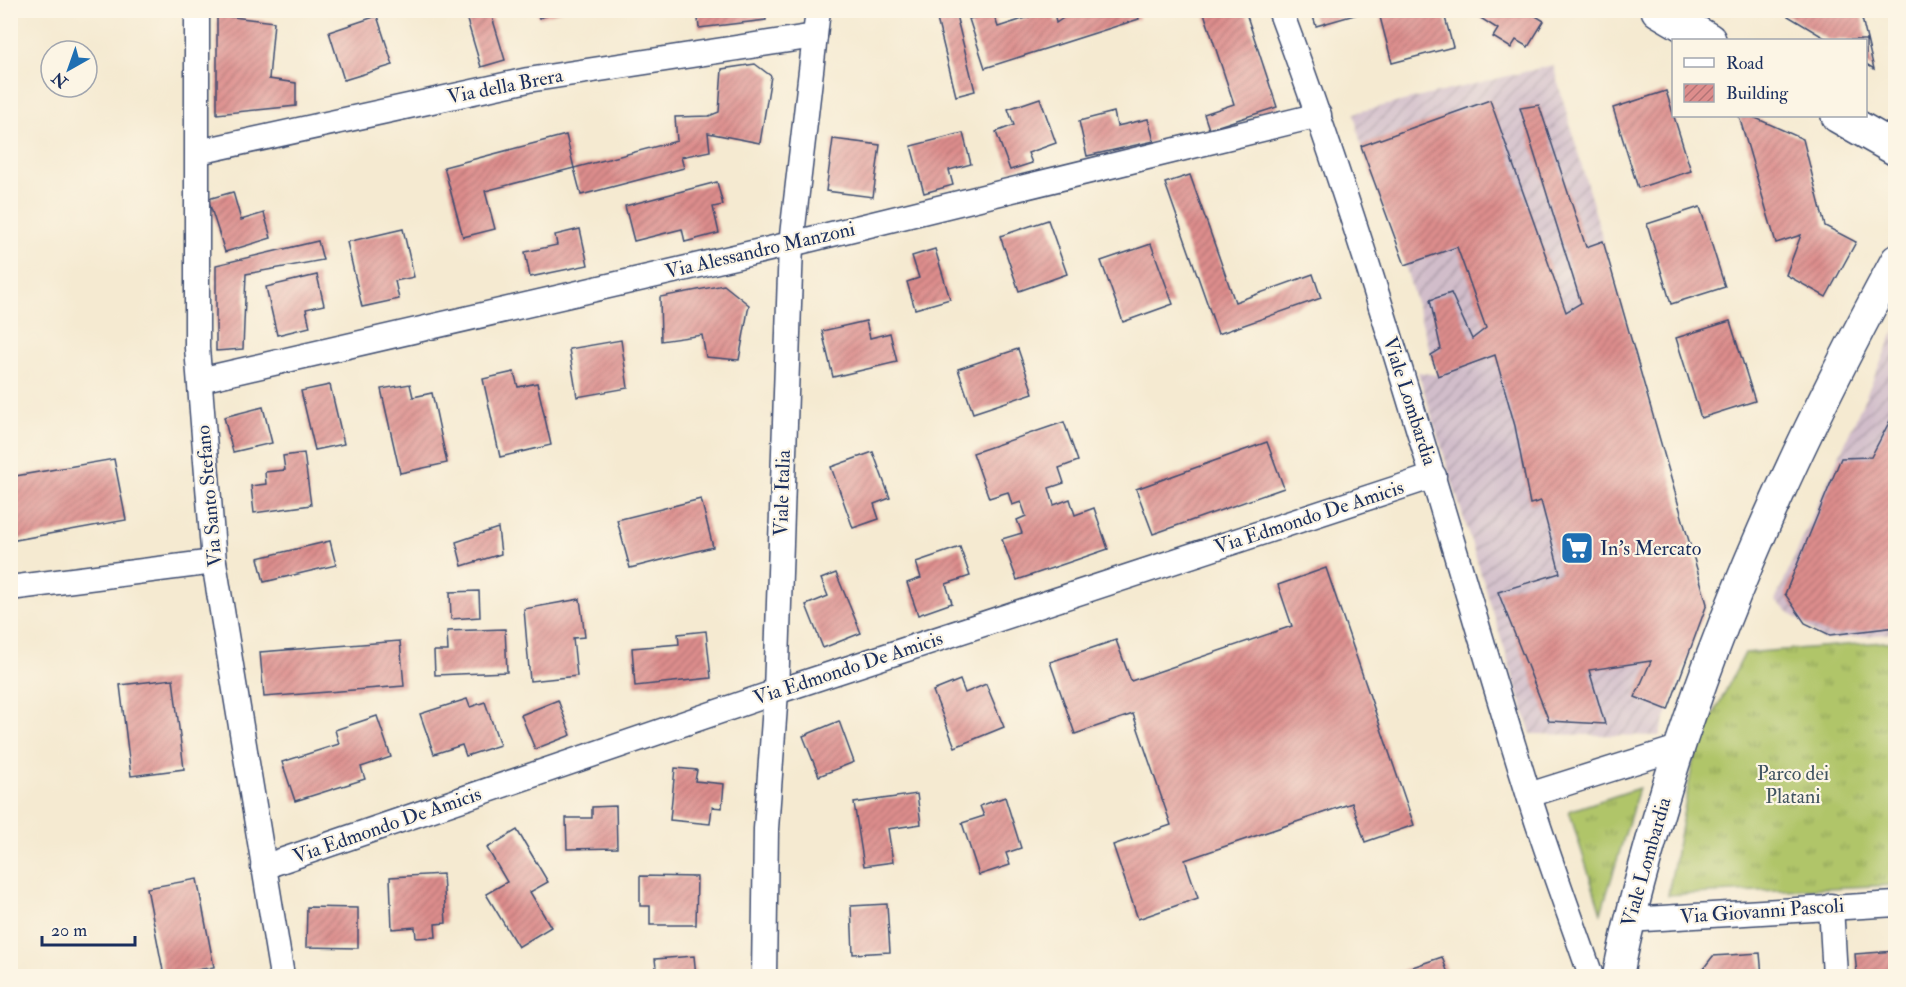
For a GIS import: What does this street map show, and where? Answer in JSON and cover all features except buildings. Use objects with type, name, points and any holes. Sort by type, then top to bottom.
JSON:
[{"type":"main road","points":[[1658,10],[1707,39]]},
{"type":"main road","points":[[1840,117],[1896,149]]},
{"type":"street","name":"Via Santo Stefano","points":[[197,10],[197,348],[214,562],[282,976]]},
{"type":"street","name":"Viale Italia","points":[[764,976],[766,830],[776,692],[791,244],[818,10]]},
{"type":"street","name":"Viale Lombardia","points":[[1280,10],[1319,115],[1434,476],[1529,795],[1591,976]]},
{"type":"street","name":"Via della Brera","points":[[198,152],[528,80],[815,36]]},
{"type":"street","name":"Via Alessandro Manzoni","points":[[200,380],[791,244],[1319,115]]},
{"type":"street","name":"Viale Lombardia","points":[[1618,976],[1628,920],[1678,748],[1702,679],[1781,486],[1841,361],[1896,260]]},
{"type":"street","name":"Via Edmondo De Amicis","points":[[263,867],[776,692],[1434,476]]},
{"type":"street","points":[[10,588],[214,562]]},
{"type":"street","points":[[1529,795],[1678,748]]},
{"type":"street","name":"Via Giovanni Pascoli","points":[[1628,920],[1831,906],[1896,904]]},
{"type":"street","points":[[1831,906],[1835,976]]},
{"type":"shaded area","points":[[1553,65],[1707,604],[1659,736],[1531,734],[1418,372],[1437,375],[1405,265],[1361,146],[1354,113]]},
{"type":"shaded area","points":[[1895,330],[1895,633],[1824,640],[1775,601]]},
{"type":"green space","name":"Parco dei Platani","points":[[1895,641],[1895,885],[1668,895],[1695,751],[1745,653]]},
{"type":"green space","points":[[1639,788],[1601,913],[1569,811]]},
{"type":"place","name":"In's Mercato","points":[[1577,548]]}]
